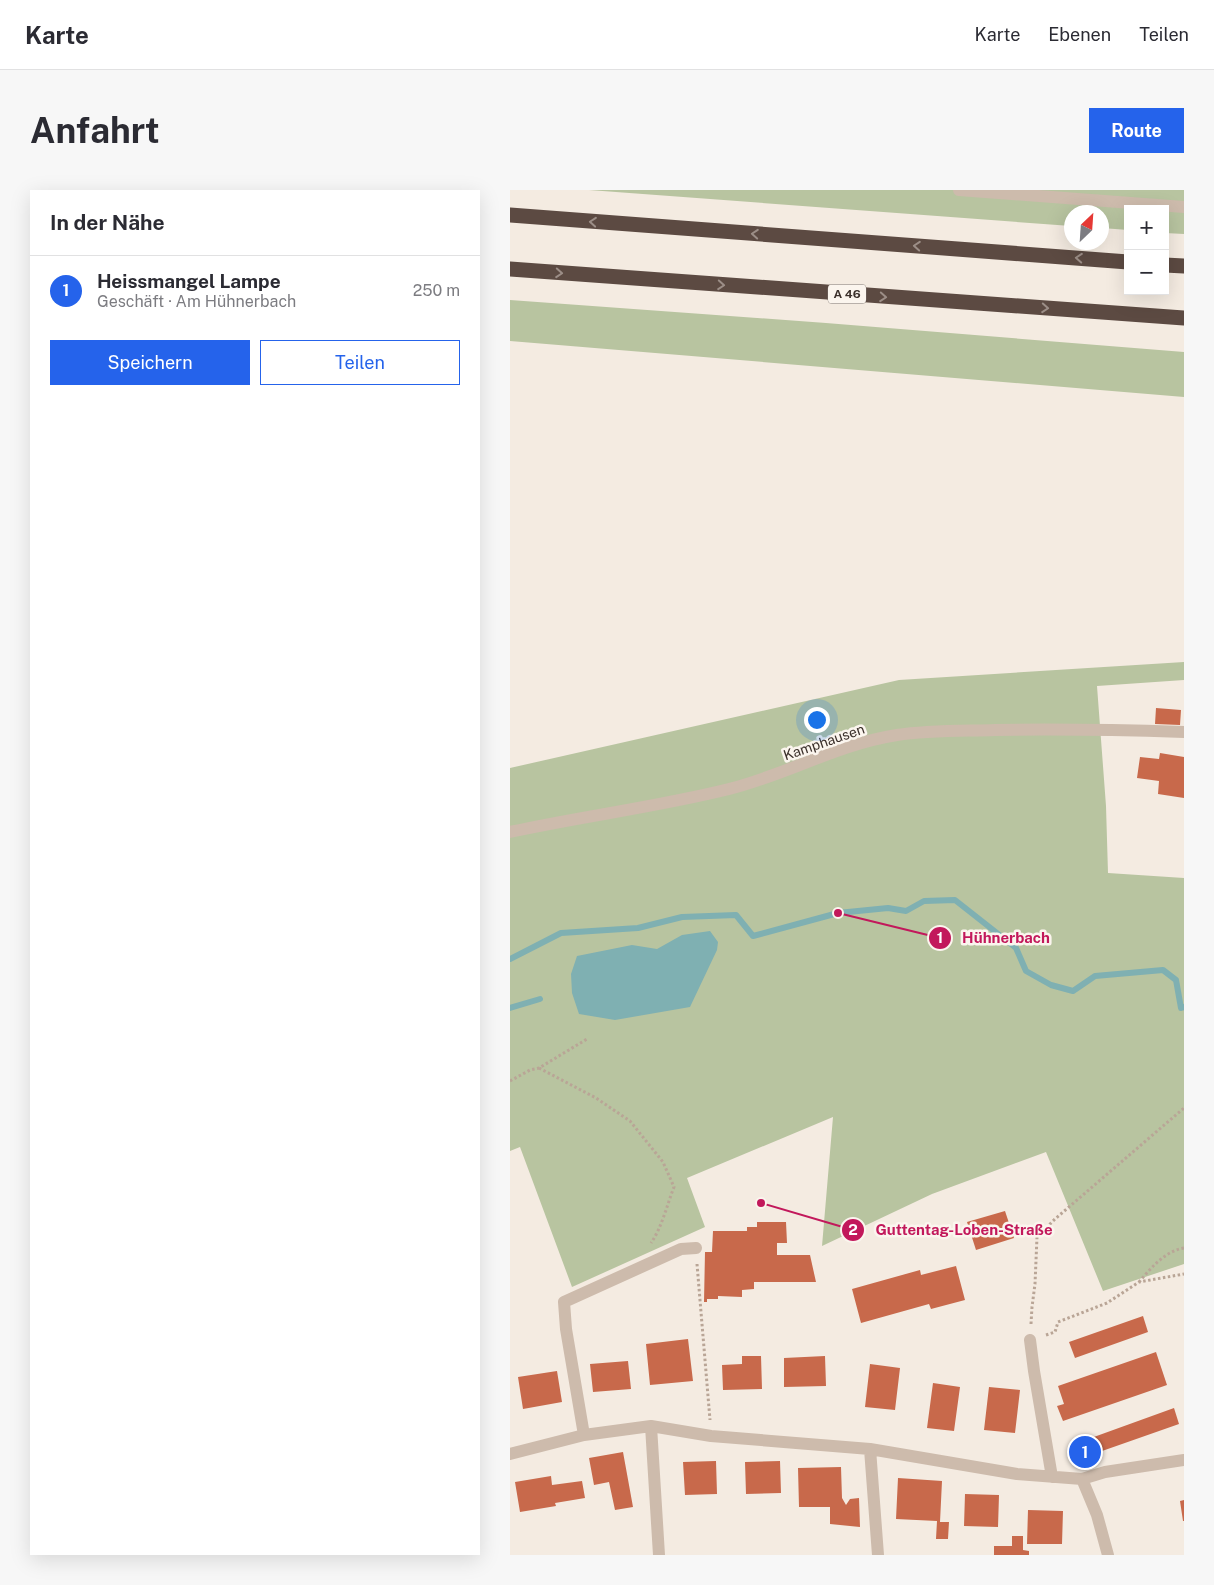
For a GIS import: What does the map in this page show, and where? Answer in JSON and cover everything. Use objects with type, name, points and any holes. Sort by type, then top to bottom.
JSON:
[{"type":"highway","points":[[510,215],[1124,262]]},
{"type":"highway","points":[[1169,265],[1184,266]]},
{"type":"highway","name":"A 46","points":[[510,269],[1184,318]]},
{"type":"street","points":[[959,190],[1184,207]]},
{"type":"street","name":"Kamphausen","points":[[510,832],[661,804],[729,789],[769,778],[856,744],[897,735],[938,731],[1096,729],[1184,732]]},
{"type":"street","points":[[584,1435],[566,1329],[564,1302],[681,1249],[696,1248]]},
{"type":"street","points":[[1030,1340],[1052,1477]]},
{"type":"street","points":[[651,1426],[659,1555]]},
{"type":"street","points":[[510,1454],[584,1435],[651,1426],[711,1436],[870,1449],[1017,1474],[1082,1479],[1105,1472],[1184,1460]]},
{"type":"street","points":[[870,1449],[878,1555]]},
{"type":"street","points":[[1082,1479],[1097,1515],[1108,1555]]},
{"type":"path","points":[[510,1081],[530,1070],[539,1068],[586,1039]]},
{"type":"path","points":[[539,1068],[596,1098],[630,1121],[663,1162],[674,1187],[658,1233],[648,1250],[651,1262]]},
{"type":"path","points":[[1184,1108],[1054,1218],[1037,1237],[1036,1284],[1032,1307],[1030,1340],[1055,1332],[1058,1322],[1107,1303],[1139,1282],[1154,1264],[1184,1248]]},
{"type":"path","points":[[696,1248],[711,1436]]},
{"type":"path","points":[[1139,1282],[1184,1274]]},
{"type":"green space","points":[[589,190],[1184,190],[1184,234],[1169,233],[1169,205],[1124,205],[1124,230],[1109,229],[1109,205],[1064,205],[1064,225]]},
{"type":"green space","points":[[510,300],[1184,352],[1184,397],[510,341]]},
{"type":"green space","points":[[1184,662],[1184,680],[1097,686],[1106,806],[1108,873],[1184,878],[1184,1264],[1103,1291],[1046,1152],[932,1194],[822,1246],[833,1117],[687,1178],[705,1227],[572,1287],[520,1147],[510,1151],[510,768],[899,680]]},
{"type":"water","points":[[710,931],[718,942],[717,950],[690,1007],[615,1020],[579,1014],[572,993],[571,974],[577,956],[632,945],[657,949],[682,935]]},
{"type":"building","points":[[1156,708],[1181,710],[1180,725],[1155,724]]},
{"type":"building","points":[[1160,753],[1184,757],[1184,798],[1158,794],[1159,781],[1137,778],[1140,757],[1159,759]]},
{"type":"building","points":[[1005,1211],[1014,1238],[976,1250],[967,1222]]},
{"type":"building","points":[[757,1222],[786,1222],[787,1243],[777,1243],[777,1255],[810,1255],[816,1282],[754,1282],[754,1289],[742,1290],[742,1297],[718,1296],[718,1299],[707,1299],[707,1302],[704,1302],[705,1252],[712,1252],[713,1231],[747,1231],[747,1227],[757,1227]]},
{"type":"building","points":[[956,1266],[965,1300],[931,1309],[929,1304],[861,1323],[852,1289],[920,1270],[921,1275]]},
{"type":"building","points":[[1143,1316],[1148,1332],[1075,1358],[1069,1342]]},
{"type":"building","points":[[688,1339],[693,1381],[650,1385],[646,1344]]},
{"type":"building","points":[[1156,1352],[1167,1385],[1063,1421],[1057,1406],[1064,1404],[1058,1386]]},
{"type":"building","points":[[742,1356],[761,1356],[762,1389],[723,1390],[722,1365],[742,1364]]},
{"type":"building","points":[[825,1356],[826,1386],[784,1387],[784,1358]]},
{"type":"building","points":[[628,1361],[631,1389],[593,1392],[590,1364]]},
{"type":"building","points":[[870,1364],[900,1368],[895,1410],[865,1407]]},
{"type":"building","points":[[557,1371],[562,1402],[523,1409],[518,1377]]},
{"type":"building","points":[[933,1383],[960,1387],[954,1431],[927,1428]]},
{"type":"building","points":[[989,1387],[1020,1390],[1015,1433],[984,1430]]},
{"type":"building","points":[[1174,1408],[1179,1424],[1085,1457],[1080,1442]]},
{"type":"building","points":[[623,1452],[633,1507],[615,1510],[609,1482],[594,1485],[589,1458]]},
{"type":"building","points":[[716,1461],[717,1494],[685,1495],[683,1462]]},
{"type":"building","points":[[780,1461],[781,1493],[746,1494],[745,1462]]},
{"type":"building","points":[[841,1467],[842,1498],[846,1505],[850,1499],[859,1498],[860,1527],[830,1524],[830,1507],[799,1507],[798,1468]]},
{"type":"building","points":[[551,1476],[552,1485],[582,1481],[585,1498],[555,1503],[556,1506],[520,1512],[515,1482]]},
{"type":"building","points":[[898,1478],[942,1481],[940,1522],[949,1522],[948,1539],[936,1539],[937,1521],[896,1519]]},
{"type":"building","points":[[965,1494],[999,1495],[998,1527],[964,1526]]},
{"type":"building","points":[[1184,1500],[1184,1521],[1183,1521],[1180,1501]]},
{"type":"building","points":[[1028,1510],[1063,1511],[1062,1544],[1027,1544]]},
{"type":"building","points":[[1012,1536],[1023,1536],[1023,1550],[1029,1551],[1029,1555],[994,1555],[994,1546],[1012,1546]]},
{"type":"waterway","points":[[510,959],[561,933],[638,928],[682,917],[736,915],[753,936],[838,913],[888,908],[906,911],[924,901],[955,900],[1016,948],[1026,971],[1051,985],[1073,991],[1095,976],[1163,970],[1176,980],[1181,1008],[1184,1007]]},
{"type":"waterway","points":[[510,1008],[540,999]]},
{"type":"place","name":"Hühnerbach","points":[[838,913]]},
{"type":"place","name":"Guttentag-Loben-Straße","points":[[761,1203]]},
{"type":"place","name":"Heissmangel Lampe","points":[[1085,1452]]}]
